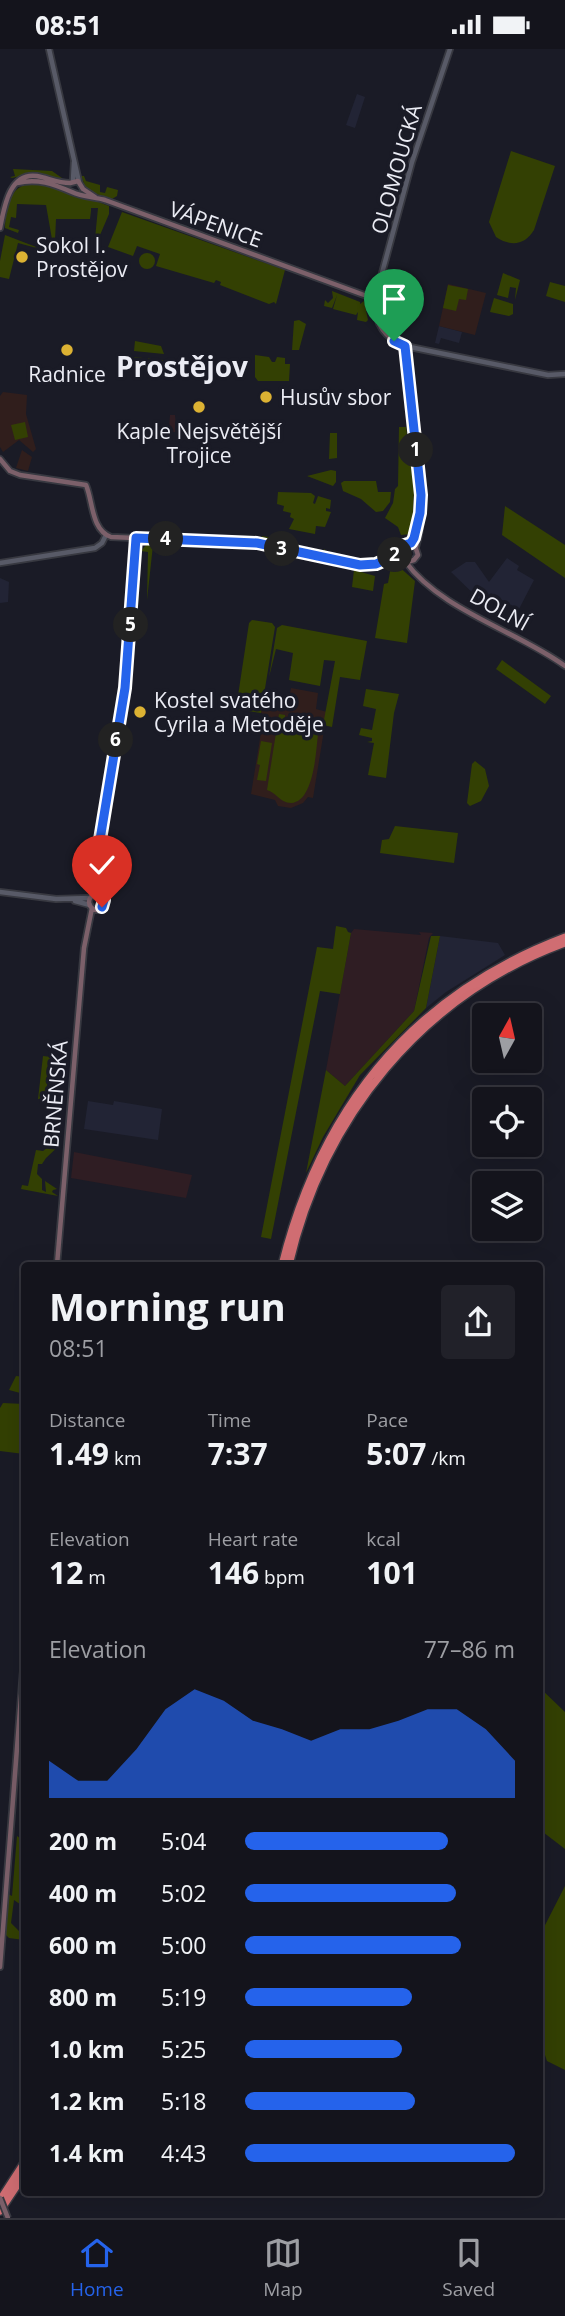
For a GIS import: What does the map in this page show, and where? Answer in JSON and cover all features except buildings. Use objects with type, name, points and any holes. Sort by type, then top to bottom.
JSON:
[{"type":"highway","points":[[283,1262],[300,1204],[324,1148],[349,1104],[382,1063],[414,1030],[471,984],[519,956],[565,937]]},
{"type":"highway","points":[[290,1262],[302,1216],[325,1160],[355,1107],[388,1065],[426,1027],[482,984],[565,943]]},
{"type":"highway","points":[[0,2199],[21,2168]]},
{"type":"highway","points":[[0,2211],[21,2180]]},
{"type":"main road","points":[[0,228],[5,201],[24,177],[76,183]]},
{"type":"main road","name":"VÁPENICE","points":[[17,183],[33,180],[95,198],[374,299]]},
{"type":"main road","name":"VÁPENICE","points":[[76,183],[95,198]]},
{"type":"main road","points":[[72,192],[76,183]]},
{"type":"main road","points":[[72,192],[79,191],[76,183]]},
{"type":"main road","points":[[374,299],[381,329],[394,341],[405,346],[420,482],[416,547],[418,555],[414,560]]},
{"type":"main road","points":[[0,459],[12,472],[20,475],[87,485],[94,514],[100,529],[106,535],[257,543],[360,565],[414,560]]},
{"type":"main road","points":[[411,543],[419,527]]},
{"type":"main road","points":[[94,894],[103,898],[104,903],[93,907],[94,894],[95,882],[97,855],[128,661],[136,538]]},
{"type":"main road","points":[[379,563],[394,556],[405,544],[411,543],[416,547]]},
{"type":"main road","points":[[400,549],[404,560]]},
{"type":"main road","name":"DOLNÍ","points":[[404,560],[420,579],[476,616],[565,666]]},
{"type":"main road","points":[[414,560],[420,579]]},
{"type":"main road","name":"BRNĚNSKÁ","points":[[57,1262],[84,951],[93,907]]},
{"type":"main road","points":[[0,1967],[21,1696]]},
{"type":"main road","points":[[0,2199],[8,2218]]},
{"type":"street","points":[[49,49],[73,150],[76,183]]},
{"type":"street","name":"OLOMOUCKÁ","points":[[374,299],[412,162],[450,49]]},
{"type":"street","points":[[405,346],[548,375],[565,374]]},
{"type":"street","points":[[0,563],[91,549],[102,543],[106,535]]},
{"type":"street","points":[[0,892],[67,899],[93,907]]},
{"type":"street","points":[[67,899],[94,894]]},
{"type":"shaded area","points":[[357,94],[365,97],[355,128],[346,125]]},
{"type":"shaded area","points":[[448,284],[486,293],[475,335],[439,326]]},
{"type":"shaded area","points":[[439,326],[462,332],[459,343],[441,338],[439,344],[435,343]]},
{"type":"shaded area","points":[[3,392],[27,395],[26,414],[36,449],[33,452],[19,440],[3,452],[0,447],[0,396]]},
{"type":"shaded area","points":[[170,415],[175,415],[176,426],[213,426],[216,423],[216,432],[173,432],[169,427]]},
{"type":"shaded area","points":[[22,450],[32,457],[28,471],[16,468]]},
{"type":"shaded area","points":[[507,558],[519,566],[517,570],[534,580],[519,609],[500,601],[491,593],[482,602],[451,572],[466,562],[475,562],[489,582]]},
{"type":"shaded area","points":[[0,578],[9,582],[8,602],[0,603]]},
{"type":"shaded area","points":[[291,688],[318,693],[316,709],[327,712],[313,798],[308,797],[303,803],[291,808],[278,806],[275,800],[251,794],[264,714],[261,713],[262,705],[287,709]]},
{"type":"shaded area","points":[[354,929],[421,935],[419,932],[433,933],[429,938],[414,1011],[345,1086],[326,1070],[351,933]]},
{"type":"shaded area","points":[[440,936],[498,943],[505,955],[446,992],[426,1008]]},
{"type":"shaded area","points":[[88,1101],[113,1105],[114,1101],[162,1109],[158,1140],[84,1129]]},
{"type":"shaded area","points":[[74,1152],[192,1175],[186,1198],[71,1178]]},
{"type":"green space","points":[[511,151],[555,166],[534,230],[526,239],[517,243],[496,237],[489,222]]},
{"type":"green space","points":[[13,169],[52,171],[62,178],[62,181],[26,175],[12,178],[10,177],[15,176]]},
{"type":"green space","points":[[81,176],[84,176],[86,181],[100,185],[100,192],[105,193],[107,187],[118,190],[117,196],[112,199],[87,191]]},
{"type":"green space","points":[[33,182],[65,189],[72,195],[80,195],[109,206],[109,214],[94,249],[98,208],[91,208],[90,219],[56,219],[55,240],[73,239],[76,244],[53,245],[46,205],[17,204],[16,218],[11,217],[9,227],[19,230],[18,233],[5,228],[10,198],[19,188]]},
{"type":"green space","points":[[122,212],[285,270],[276,304],[269,304],[220,285],[221,282],[216,280],[214,283],[156,266],[160,254],[137,246],[133,256],[108,247]]},
{"type":"green space","points":[[5,235],[44,250],[18,243],[9,279],[0,277]]},
{"type":"green space","points":[[147,253],[153,255],[153,267],[147,269],[141,267],[139,261],[141,255]]},
{"type":"green space","points":[[503,273],[520,280],[515,300],[516,288],[510,287],[508,298],[497,295]]},
{"type":"green space","points":[[550,282],[565,286],[565,302],[546,296]]},
{"type":"green space","points":[[448,285],[468,289],[466,300],[459,299],[456,311],[443,308]]},
{"type":"green space","points":[[332,291],[360,304],[364,301],[368,320],[357,320],[358,312],[356,315],[333,309],[337,295],[332,308],[324,306],[325,300],[328,303],[333,298]]},
{"type":"green space","points":[[380,296],[405,301],[394,336],[381,318]]},
{"type":"green space","points":[[494,298],[513,304],[513,314],[509,316],[490,312]]},
{"type":"green space","points":[[299,320],[306,324],[299,350],[292,350],[294,321]]},
{"type":"green space","points":[[135,341],[161,346],[164,354],[134,351]]},
{"type":"green space","points":[[255,355],[269,357],[272,362],[275,362],[277,357],[285,358],[285,364],[290,364],[289,381],[258,381],[255,377]]},
{"type":"green space","points":[[133,357],[163,360],[163,364],[157,368],[132,366]]},
{"type":"green space","points":[[25,422],[28,437],[15,440],[11,425]]},
{"type":"green space","points":[[399,427],[406,427],[414,490],[412,530],[410,534],[401,535],[398,527],[385,518],[398,486]]},
{"type":"green space","points":[[330,433],[337,433],[337,458],[329,459]]},
{"type":"green space","points":[[336,471],[336,482],[333,486],[307,476]]},
{"type":"green space","points":[[376,481],[378,492],[391,492],[390,502],[383,511],[376,512],[361,499],[343,491],[341,483]]},
{"type":"green space","points":[[278,492],[311,493],[315,496],[315,504],[318,496],[331,500],[330,509],[326,508],[326,511],[331,512],[325,527],[316,526],[315,534],[289,529],[294,519],[290,517],[291,513],[283,511],[284,506],[277,504]]},
{"type":"green space","points":[[505,506],[565,545],[565,578],[502,535]]},
{"type":"green space","points":[[262,536],[281,539],[281,543],[323,553],[324,549],[327,552],[324,554],[261,541]]},
{"type":"green space","points":[[147,544],[153,545],[147,600],[148,552],[141,551]]},
{"type":"green space","points":[[139,549],[138,602],[136,602]]},
{"type":"green space","points":[[396,564],[415,581],[407,643],[375,638],[384,584],[388,583],[391,566]]},
{"type":"green space","points":[[354,570],[375,576],[373,591],[352,587]]},
{"type":"green space","points":[[252,620],[272,623],[275,627],[261,713],[236,709],[249,623]]},
{"type":"green space","points":[[282,625],[367,641],[360,680],[340,677],[332,727],[323,725],[335,661],[324,660],[320,686],[289,680],[293,653],[276,649],[269,677],[277,628]]},
{"type":"green space","points":[[502,660],[551,696],[545,704],[496,669]]},
{"type":"green space","points":[[366,689],[399,694],[386,778],[368,775],[374,743],[367,742],[372,741],[372,738],[359,735],[361,728],[372,730],[376,709],[363,706]]},
{"type":"green space","points":[[279,714],[285,715],[285,720],[296,716],[305,717],[313,723],[318,734],[309,785],[299,800],[291,803],[267,790]]},
{"type":"green space","points":[[261,741],[272,743],[266,781],[257,780]]},
{"type":"green space","points":[[475,761],[485,769],[489,786],[481,801],[470,806],[467,803],[472,764]]},
{"type":"green space","points":[[395,826],[458,833],[454,863],[380,853],[382,840],[389,839]]},
{"type":"green space","points":[[336,926],[346,928],[351,933],[340,994],[320,991],[271,1239],[261,1237],[317,947],[333,949]]},
{"type":"green space","points":[[431,936],[440,936],[426,1008],[360,1075],[323,1137],[306,1173],[326,1070],[345,1086],[414,1011]]},
{"type":"green space","points":[[43,1056],[51,1057],[45,1100],[38,1099]]},
{"type":"green space","points":[[58,1139],[62,1143],[42,1164],[38,1164],[37,1174],[42,1179],[42,1190],[46,1192],[45,1181],[57,1189],[52,1192],[58,1196],[21,1189],[22,1185],[28,1186],[36,1150],[43,1151]]},
{"type":"green space","points":[[16,1376],[21,1377],[21,1393],[9,1390]]},
{"type":"green space","points":[[3,1403],[21,1404],[21,1454],[0,1451],[0,1408]]},
{"type":"green space","points":[[543,1691],[565,1712],[565,1849],[543,1832]]},
{"type":"green space","points":[[17,1836],[21,1839],[21,1905],[14,1900],[11,1923],[21,1933],[21,1940],[9,1938],[5,1934],[8,1894],[12,1896]]},
{"type":"green space","points":[[565,1886],[565,2070],[547,2061],[543,2054],[543,1929]]},
{"type":"place","name":"Sokol I. Prostějov","points":[[22,257]]},
{"type":"place","name":"Radnice","points":[[67,350]]},
{"type":"place","name":"Husův sbor","points":[[266,397]]},
{"type":"place","name":"Kaple Nejsvětější Trojice","points":[[199,407]]},
{"type":"place","name":"Kostel svatého Cyrila a Metoděje","points":[[140,712]]},
{"type":"district","name":"Prostějov","points":[[182,366]]},
{"type":"route","points":[[102,907],[104,900],[95,882],[95,870],[125,688],[136,538],[257,543],[360,565],[379,563],[394,556],[414,538],[421,495],[405,346],[394,341]]}]
